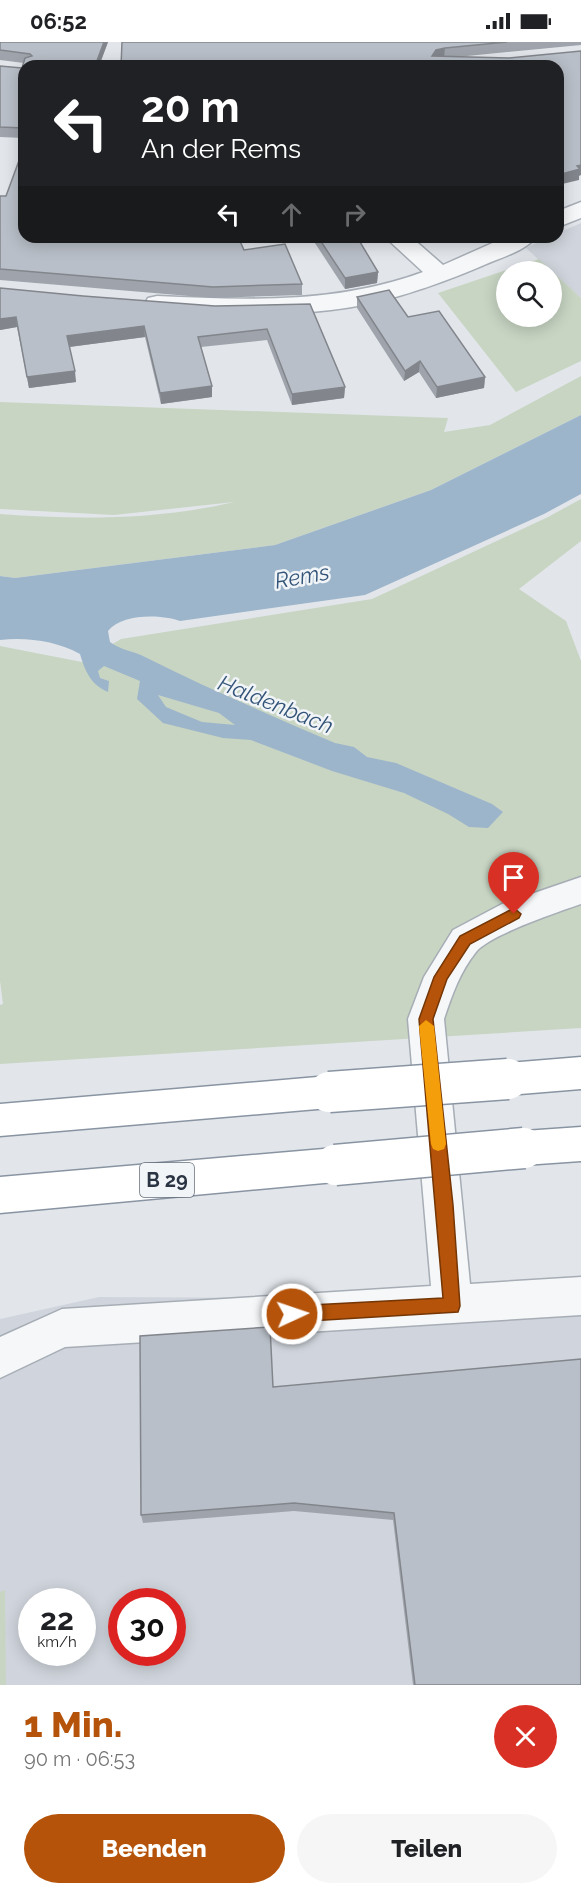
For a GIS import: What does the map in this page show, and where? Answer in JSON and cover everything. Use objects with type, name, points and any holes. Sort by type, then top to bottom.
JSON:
[{"type":"highway","points":[[0,1120],[581,1073]]},
{"type":"highway","name":"B 29","points":[[0,1195],[581,1144]]},
{"type":"street","points":[[564,217],[581,209]]},
{"type":"street","points":[[404,243],[438,273]]},
{"type":"street","points":[[130,301],[231,307],[300,306],[357,299],[416,283],[510,243]]},
{"type":"street","points":[[452,1306],[445,1205],[426,1019],[441,977],[465,940],[514,914],[581,890]]},
{"type":"street","points":[[0,1358],[62,1328],[452,1306],[581,1296]]},
{"type":"shaded area","points":[[581,223],[581,298],[562,281],[562,261],[540,261],[526,248],[536,243],[564,243],[564,230]]},
{"type":"shaded area","points":[[99,1297],[581,1299],[581,1685],[0,1685],[0,1319]]},
{"type":"green space","points":[[496,273],[496,327],[562,327],[562,280],[581,298],[581,361],[516,392],[438,293]]},
{"type":"green space","points":[[581,376],[581,415],[431,490],[275,545],[15,578],[0,576],[0,514],[117,517],[176,512],[234,502],[114,515],[0,509],[0,402],[448,418],[444,432],[490,425]]},
{"type":"green space","points":[[581,499],[581,541],[519,589],[566,621],[581,661],[581,1028],[0,1064],[0,1005],[3,1004],[0,981],[0,646],[82,662],[121,639],[372,599],[548,517]]},
{"type":"green space","points":[[5,1590],[6,1685],[0,1685],[0,1592]]},
{"type":"water","name":"Rems","points":[[581,415],[581,494],[544,514],[365,595],[180,621],[162,617],[141,617],[122,621],[108,631],[110,642],[119,647],[335,743],[354,747],[367,757],[396,763],[492,804],[503,812],[488,828],[469,827],[404,793],[332,771],[251,740],[223,738],[163,723],[137,699],[140,681],[104,666],[98,671],[100,678],[109,681],[108,692],[93,681],[80,654],[41,641],[0,640],[0,576],[15,578],[275,545],[431,490]],"holes":[[[158,695],[219,713],[235,725],[202,722],[166,707]]]},
{"type":"building","points":[[0,42],[104,42],[97,60],[24,60],[32,56],[0,50]]},
{"type":"building","points":[[122,42],[507,42],[445,48],[436,50],[432,56],[509,58],[581,51],[581,165],[577,166],[580,169],[564,173],[564,60],[121,60]]},
{"type":"building","points":[[0,66],[18,68],[18,128],[0,127]]},
{"type":"building","points":[[18,163],[18,243],[241,243],[244,250],[285,244],[302,284],[213,287],[0,269],[0,196],[6,196]]},
{"type":"building","points":[[322,243],[361,243],[378,272],[345,278]]},
{"type":"building","points":[[0,288],[215,306],[310,304],[345,387],[292,394],[267,329],[198,337],[212,386],[160,393],[144,326],[67,336],[75,371],[27,377],[16,317],[0,319]]},
{"type":"building","points":[[389,290],[408,317],[439,311],[485,377],[437,387],[420,361],[405,371],[357,297]]},
{"type":"building","points":[[270,1327],[273,1387],[581,1359],[581,1685],[415,1685],[394,1513],[294,1503],[141,1515],[140,1336]]},
{"type":"slow traffic","points":[[426,1026],[438,1144]]},
{"type":"route","points":[[292,1314],[430,1305],[452,1306],[445,1205],[426,1019],[441,977],[465,940],[514,914]]},
{"type":"water label","name":"Haldenbach","points":[[276,704]]}]
